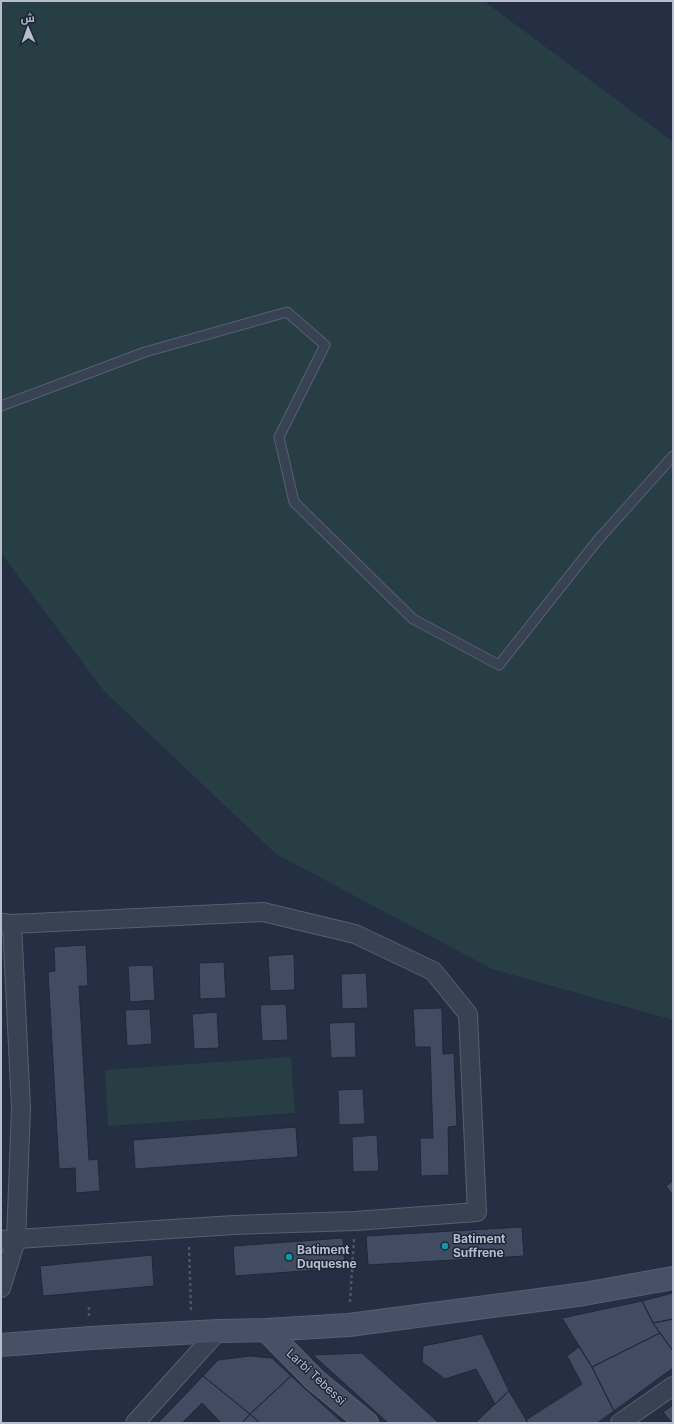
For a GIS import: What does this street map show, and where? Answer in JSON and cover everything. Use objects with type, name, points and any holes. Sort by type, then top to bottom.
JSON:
[{"type":"main road","points":[[1,1344],[349,1325],[584,1294],[673,1278]]},
{"type":"main road","name":"Larbi Tebessi","points":[[266,1330],[315,1380],[366,1423]]},
{"type":"street","points":[[1,1288],[8,1240],[21,1108],[7,924],[263,912],[355,934],[433,971],[468,1014],[477,1212],[355,1221],[234,1225],[8,1240]]},
{"type":"street","points":[[135,1423],[218,1331]]},
{"type":"street","points":[[620,1423],[673,1386]]},
{"type":"lane","points":[[1,406],[145,352],[287,312],[326,345],[279,437],[294,502],[413,619],[499,665],[597,541],[673,456]]},
{"type":"path","points":[[349,1325],[355,1221]]},
{"type":"path","points":[[188,1228],[192,1333]]},
{"type":"green space","points":[[1,1],[484,1],[673,142],[673,1020],[492,969],[276,854],[104,691],[1,553]]},
{"type":"green space","points":[[291,1057],[295,1113],[108,1126],[105,1070]]},
{"type":"building","points":[[86,945],[88,986],[79,986],[89,1160],[98,1159],[100,1191],[76,1193],[75,1168],[59,1169],[48,972],[55,971],[54,947]]},
{"type":"building","points":[[294,954],[295,990],[270,991],[268,956]]},
{"type":"building","points":[[224,962],[226,998],[200,999],[199,963]]},
{"type":"building","points":[[153,965],[155,1000],[130,1002],[128,966]]},
{"type":"building","points":[[366,973],[368,1008],[342,1009],[341,974]]},
{"type":"building","points":[[286,1004],[288,1040],[262,1041],[260,1005]]},
{"type":"building","points":[[442,1008],[443,1054],[454,1053],[457,1126],[448,1127],[449,1175],[421,1176],[420,1138],[433,1138],[430,1047],[415,1047],[413,1009]]},
{"type":"building","points":[[150,1009],[152,1044],[127,1046],[125,1010]]},
{"type":"building","points":[[217,1012],[219,1048],[194,1049],[192,1014]]},
{"type":"building","points":[[355,1022],[356,1057],[331,1058],[329,1023]]},
{"type":"building","points":[[363,1089],[365,1124],[339,1125],[338,1090]]},
{"type":"building","points":[[296,1127],[298,1157],[135,1169],[133,1140]]},
{"type":"building","points":[[377,1135],[379,1171],[353,1172],[352,1137]]},
{"type":"building","points":[[673,1181],[673,1195],[666,1186]]},
{"type":"building","name":"Batiment Suffrene","points":[[522,1227],[524,1256],[368,1265],[366,1236]]},
{"type":"building","name":"Batiment Duquesne","points":[[343,1238],[345,1268],[235,1276],[233,1246]]},
{"type":"building","points":[[152,1255],[154,1286],[43,1296],[40,1266]]},
{"type":"building","points":[[673,1293],[673,1319],[653,1323],[642,1301]]},
{"type":"building","points":[[642,1301],[660,1333],[592,1367],[562,1318]]},
{"type":"building","points":[[673,1319],[673,1351],[653,1323]]},
{"type":"building","points":[[660,1333],[673,1351],[673,1368],[614,1411],[592,1367]]},
{"type":"building","points":[[482,1334],[509,1391],[495,1404],[476,1369],[445,1379],[422,1362],[423,1346]]},
{"type":"building","points":[[579,1347],[592,1367],[614,1411],[597,1423],[528,1423],[526,1420],[582,1384],[567,1356]]},
{"type":"building","points":[[362,1353],[439,1423],[388,1423],[313,1355]]},
{"type":"building","points":[[250,1356],[272,1358],[291,1376],[250,1414],[203,1376],[218,1360]]},
{"type":"building","points":[[203,1376],[250,1414],[242,1423],[221,1423],[202,1403],[182,1423],[158,1423]]},
{"type":"building","points":[[291,1376],[343,1423],[260,1423],[250,1414]]},
{"type":"building","points":[[509,1391],[528,1423],[475,1423],[495,1404]]},
{"type":"building","points":[[673,1405],[673,1423],[672,1423],[663,1412]]},
{"type":"building","points":[[250,1414],[260,1423],[242,1423]]},
{"type":"place","name":"Batiment Suffrene","points":[[445,1246]]},
{"type":"place","name":"Batiment Duquesne","points":[[289,1257]]}]
